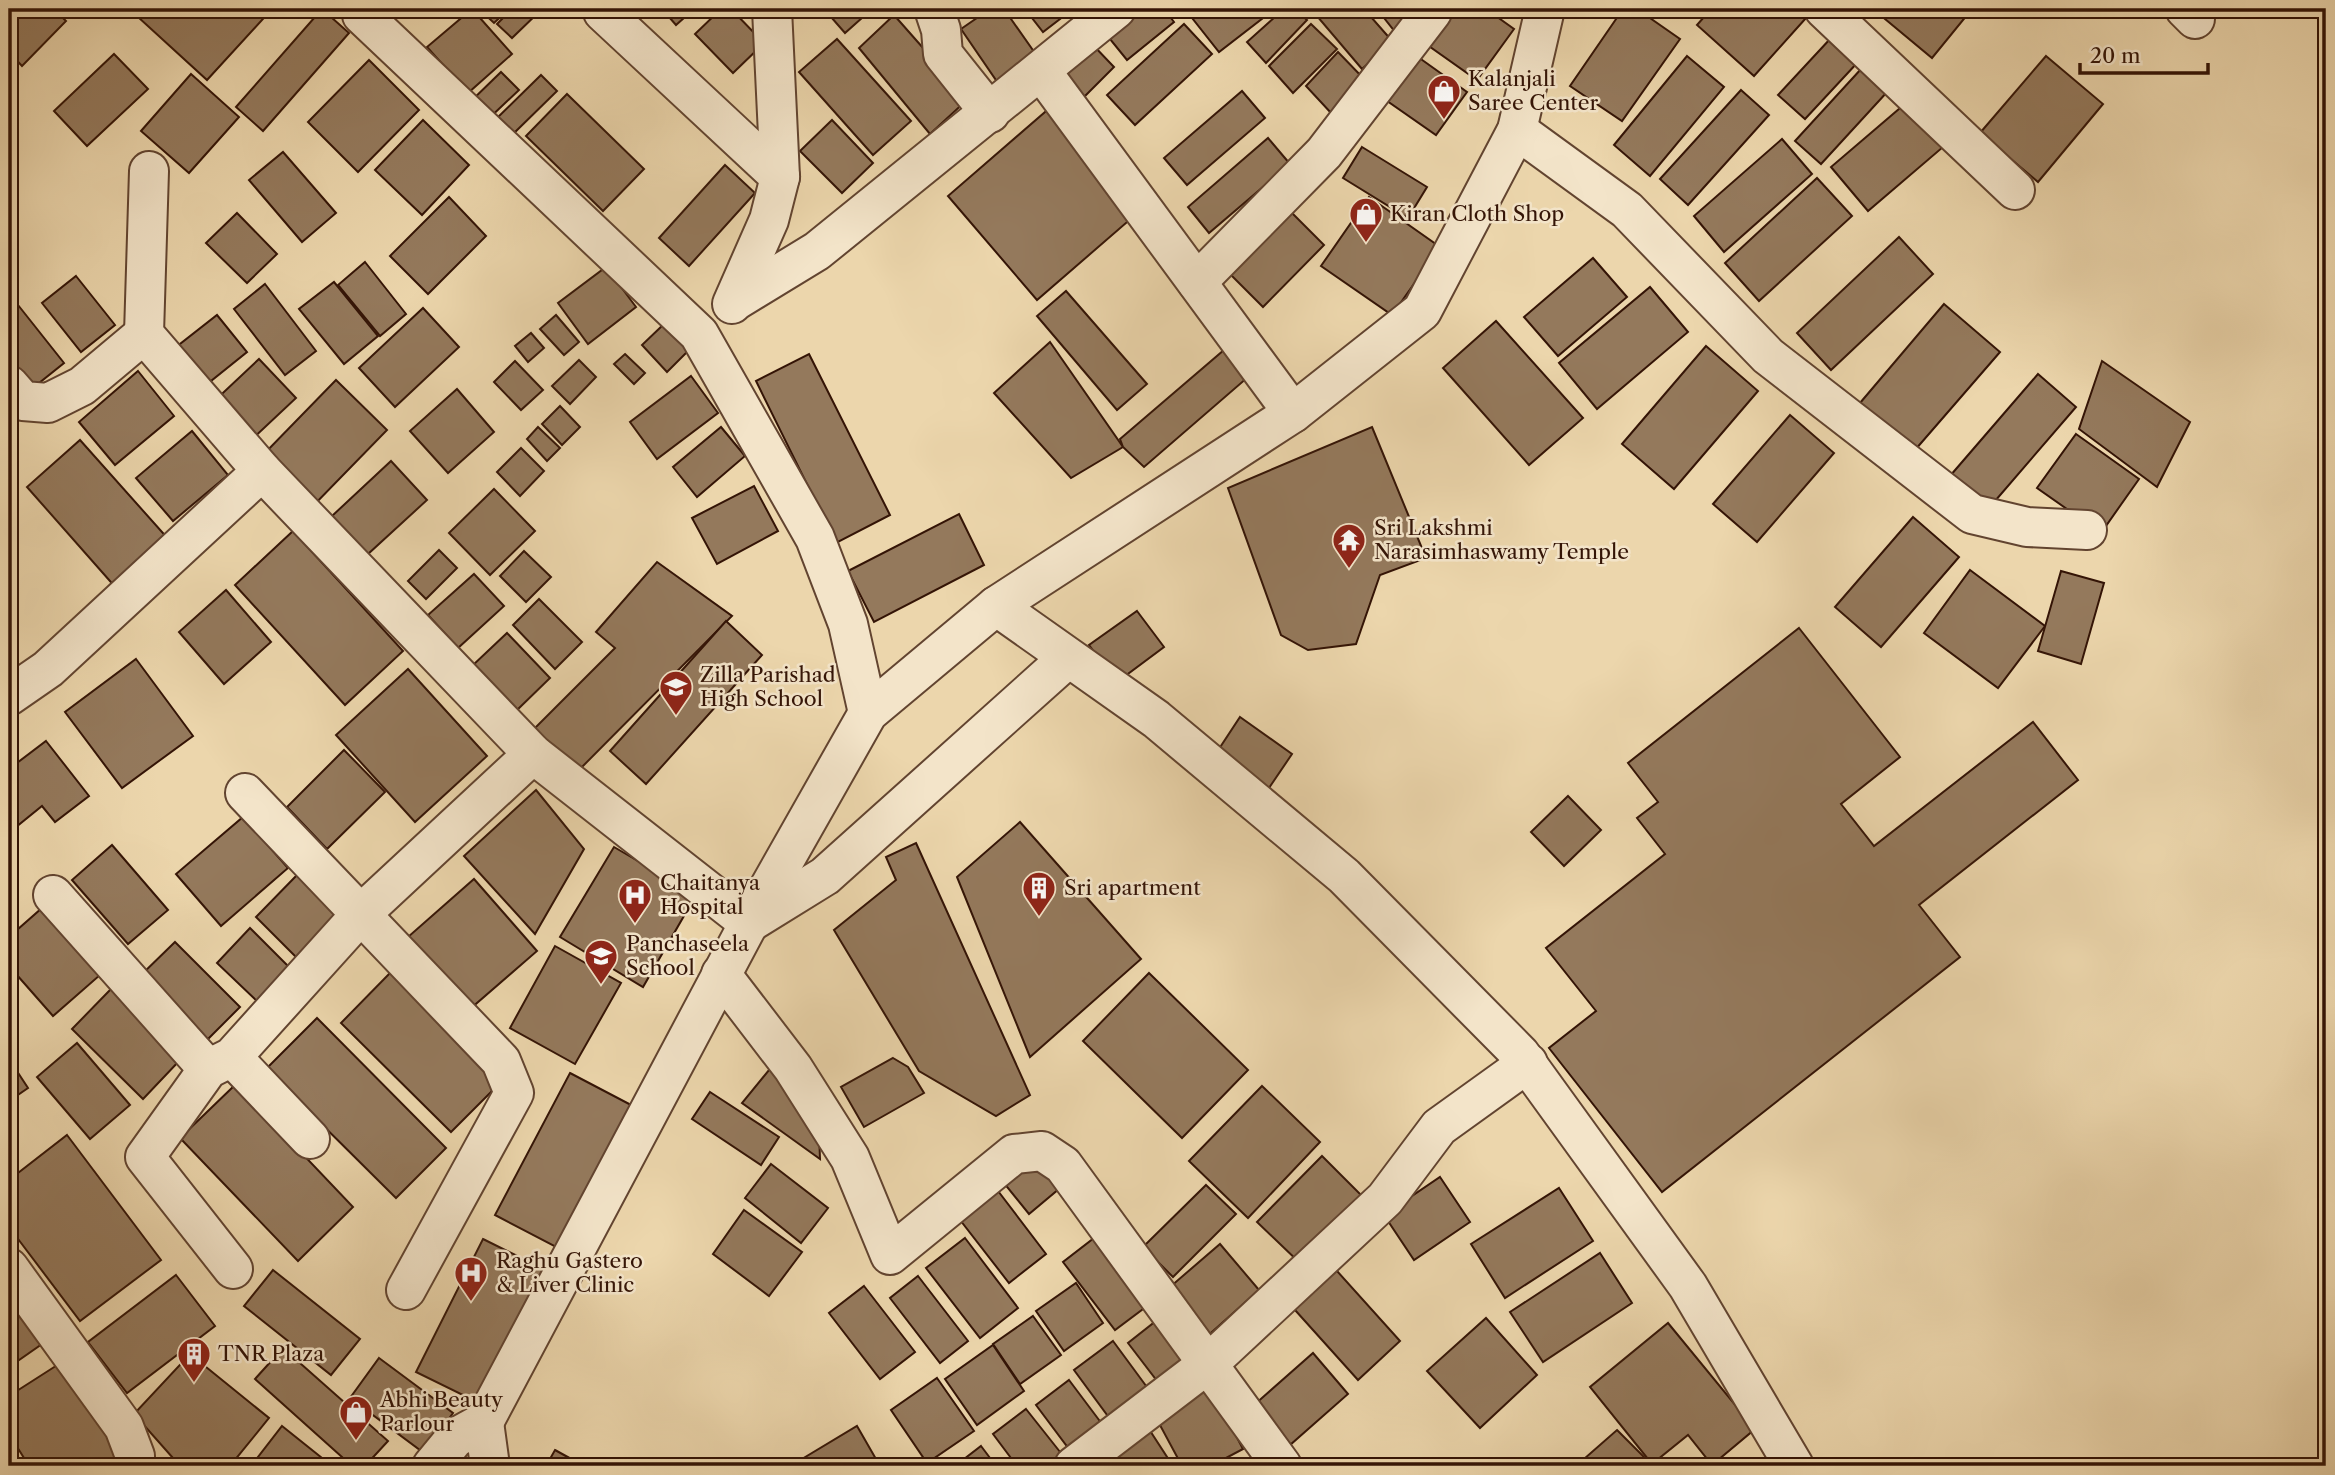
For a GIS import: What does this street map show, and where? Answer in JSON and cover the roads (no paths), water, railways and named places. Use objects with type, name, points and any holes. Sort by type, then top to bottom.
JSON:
[{"type":"street","points":[[735,301],[769,220],[780,177],[772,9]]},
{"type":"street","points":[[934,9],[942,30],[943,54],[990,113]]},
{"type":"street","points":[[699,334],[735,301],[817,251],[1042,72],[1116,9]]},
{"type":"street","points":[[432,1466],[456,1438],[484,1422],[748,923],[867,713],[996,606],[1293,413],[1422,311],[1517,130],[1545,9]]},
{"type":"street","points":[[1824,9],[2015,190]]},
{"type":"street","points":[[361,11],[699,334],[815,538],[848,624],[867,713]]},
{"type":"street","points":[[603,12],[780,177]]},
{"type":"street","points":[[1197,282],[1324,153],[1432,12]]},
{"type":"street","points":[[1042,72],[1293,413]]},
{"type":"street","points":[[1517,130],[1627,210],[1768,356],[1972,514],[2027,527],[2087,530]]},
{"type":"street","points":[[149,171],[144,334],[262,471],[534,754],[748,923]]},
{"type":"street","points":[[9,385],[23,401],[48,403],[82,386],[144,334]]},
{"type":"street","points":[[9,696],[48,669],[262,471]]},
{"type":"street","points":[[996,606],[1156,719],[1344,876],[1528,1063],[1688,1286],[1794,1466]]},
{"type":"street","points":[[748,923],[825,876],[1068,658]]},
{"type":"street","points":[[233,1269],[145,1157],[220,1063],[362,913],[534,754]]},
{"type":"street","points":[[245,793],[501,1061],[514,1093],[406,1290]]},
{"type":"street","points":[[53,895],[220,1063],[310,1139]]},
{"type":"street","points":[[721,974],[793,1068],[850,1158],[890,1255],[1014,1154],[1042,1151],[1063,1165],[1282,1466]]},
{"type":"street","points":[[1074,1466],[1209,1363],[1385,1199],[1439,1127],[1528,1063]]},
{"type":"street","points":[[9,1268],[124,1427],[135,1456],[133,1466]]},
{"type":"street","points":[[484,1422],[490,1466]]},
{"type":"place","name":"Kalanjali Saree Center","points":[[1444,121]]},
{"type":"place","name":"Kiran Cloth Shop","points":[[1366,244]]},
{"type":"place","name":"Sri Lakshmi Narasimhaswamy Temple","points":[[1349,570]]},
{"type":"place","name":"Zilla Parishad High School","points":[[676,717]]},
{"type":"place","name":"Sri apartment","points":[[1039,918]]},
{"type":"place","name":"Chaitanya Hospital","points":[[635,925]]},
{"type":"place","name":"Panchaseela School","points":[[601,986]]},
{"type":"place","name":"Raghu Gastero & Liver Clinic","points":[[471,1303]]},
{"type":"place","name":"TNR Plaza","points":[[194,1384]]},
{"type":"place","name":"Abhi Beauty Parlour","points":[[356,1442]]}]
